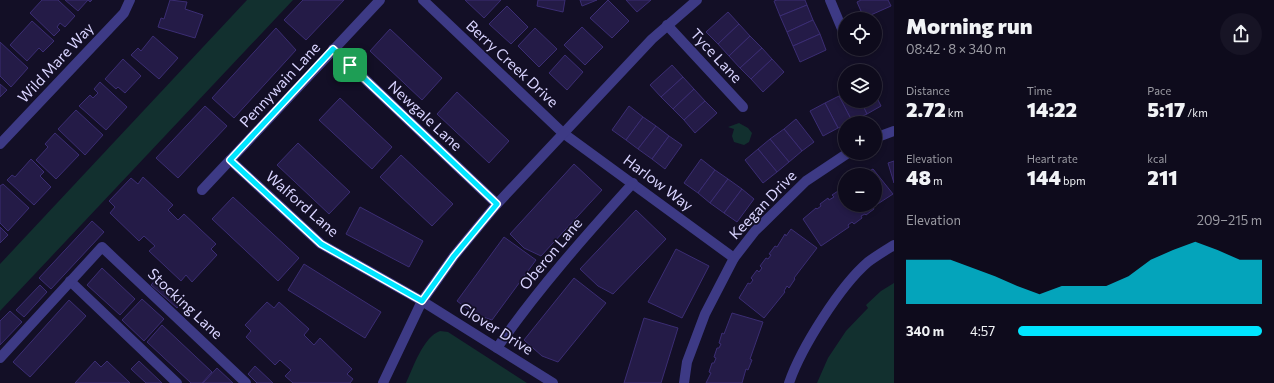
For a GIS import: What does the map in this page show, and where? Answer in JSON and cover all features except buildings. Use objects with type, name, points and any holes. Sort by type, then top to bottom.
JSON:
[{"type":"street","name":"Wild Mare Way","points":[[0,144],[124,13],[130,0]]},
{"type":"street","name":"Pennywain Lane","points":[[202,190],[380,0]]},
{"type":"street","name":"Berry Creek Drive","points":[[423,0],[563,133]]},
{"type":"street","points":[[383,383],[422,301],[454,256],[497,204],[652,39],[697,0]]},
{"type":"street","points":[[830,0],[838,19]]},
{"type":"street","name":"Tyce Lane","points":[[667,25],[743,107]]},
{"type":"street","name":"Newgale Lane","points":[[333,49],[497,204]]},
{"type":"street","points":[[882,135],[894,131]]},
{"type":"street","name":"Harlow Way","points":[[563,133],[734,258]]},
{"type":"street","name":"Walford Lane","points":[[230,160],[321,244],[422,301]]},
{"type":"street","name":"Keegan Drive","points":[[684,383],[687,362],[705,314],[734,258],[755,231],[806,181],[838,160]]},
{"type":"street","name":"Oberon Lane","points":[[497,348],[521,313],[567,256],[633,183]]},
{"type":"street","points":[[789,383],[793,370],[810,338],[844,289],[868,262],[894,245]]},
{"type":"street","name":"Stocking Lane","points":[[70,281],[102,246],[246,383]]},
{"type":"street","points":[[0,358],[70,281],[177,383]]},
{"type":"street","name":"Glover Drive","points":[[422,301],[553,383]]},
{"type":"green space","points":[[247,0],[293,0],[0,311],[0,264]]},
{"type":"green space","points":[[739,123],[748,128],[752,133],[749,142],[744,145],[734,142],[732,136],[734,129],[728,127]]},
{"type":"green space","points":[[894,283],[894,383],[817,383],[828,358],[846,331],[868,308],[866,305],[881,291]]},
{"type":"green space","points":[[440,331],[448,332],[527,383],[406,383],[424,346],[434,334]]},
{"type":"route","points":[[333,49],[350,65],[497,204],[454,256],[422,301],[321,244],[230,160],[333,49]]}]
